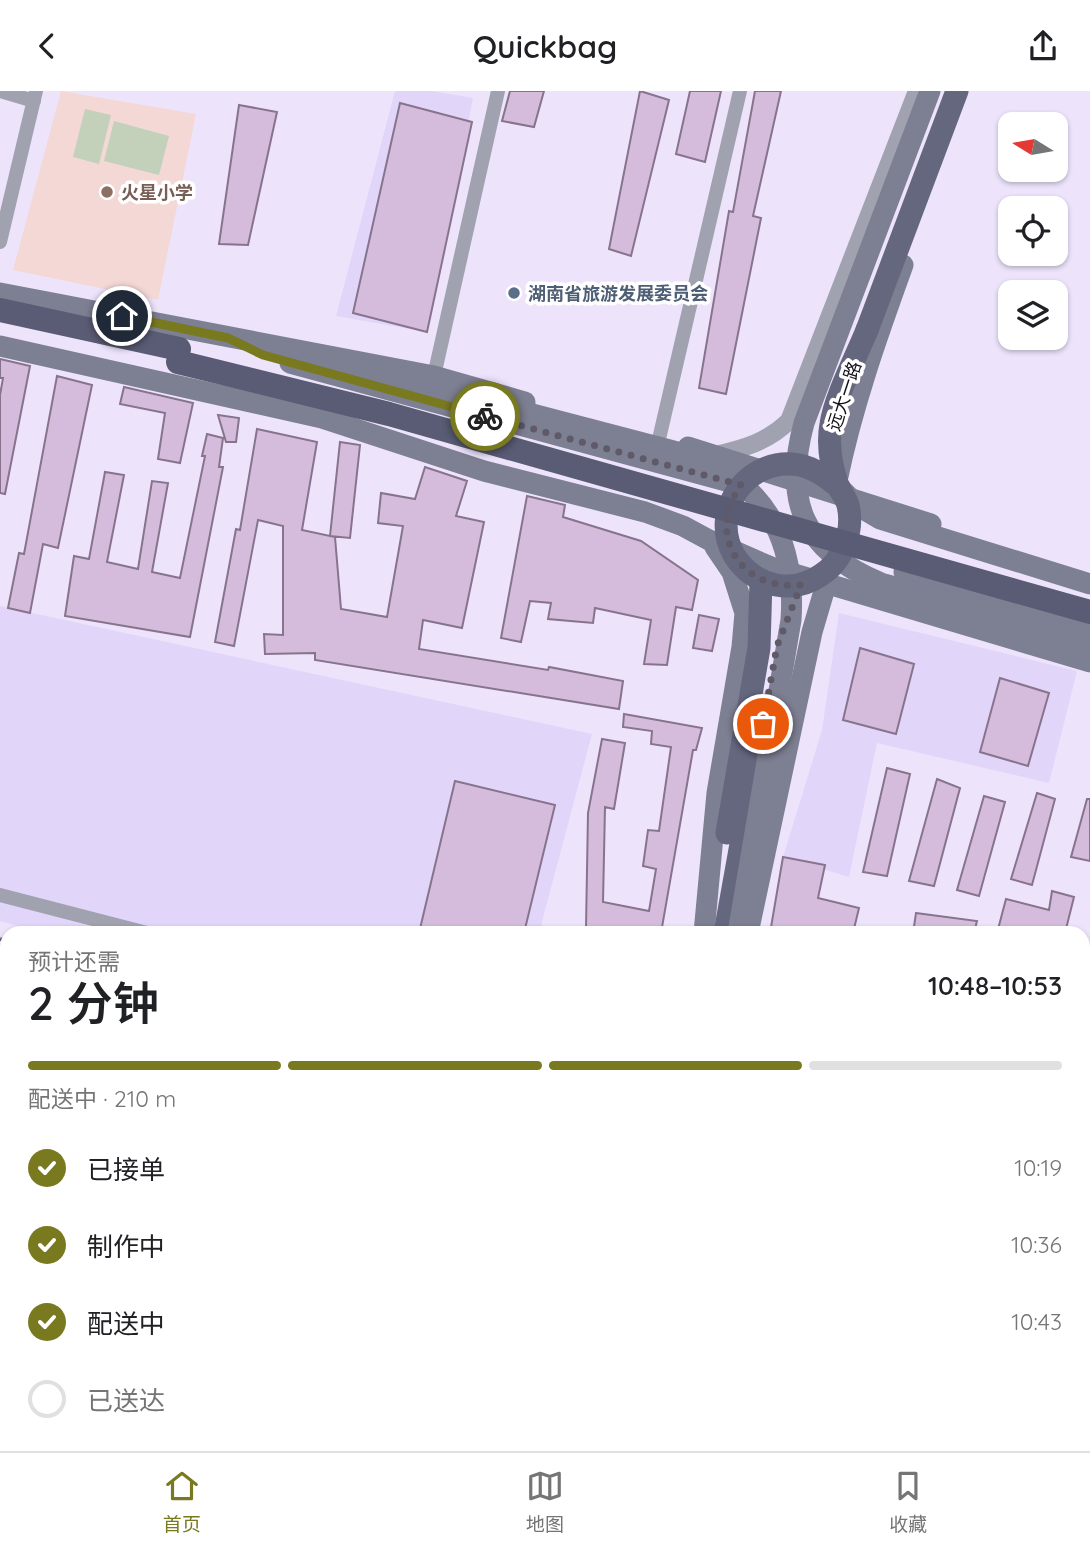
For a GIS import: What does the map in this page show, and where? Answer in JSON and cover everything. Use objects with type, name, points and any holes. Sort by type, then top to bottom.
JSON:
[{"type":"highway","points":[[0,310],[179,349],[392,401],[1090,596]]},
{"type":"highway","points":[[0,324],[178,362],[390,414],[1090,612]]},
{"type":"main road","points":[[930,91],[804,423],[794,465],[797,501],[804,518],[828,551],[858,573],[881,583],[1090,641]]},
{"type":"main road","points":[[836,490],[847,430],[866,367],[956,120],[951,92]]},
{"type":"main road","name":"远大一路","points":[[842,553],[848,529],[848,505],[836,490],[828,451],[831,421],[859,328],[951,92]]},
{"type":"main road","points":[[0,293],[269,347],[434,376],[836,490],[1090,575]]},
{"type":"main road","name":"远大一路","points":[[780,464],[809,428],[859,328]]},
{"type":"main road","points":[[228,338],[263,355],[343,371],[701,458],[728,471],[767,509],[790,565],[793,590],[791,620],[739,926]]},
{"type":"main road","points":[[0,346],[321,418],[726,521]]},
{"type":"main road","points":[[269,347],[343,371],[741,485]]},
{"type":"main road","points":[[407,441],[484,471],[645,512],[683,526],[771,567],[827,581],[1090,662]]},
{"type":"main road","points":[[1090,584],[880,519],[858,506],[806,466],[780,464],[759,471],[741,485],[730,502],[726,521],[729,545],[741,566],[761,580],[774,585],[801,585],[825,574],[842,553],[1090,627]]},
{"type":"main road","points":[[705,926],[717,793],[740,659],[745,613],[732,572],[709,540]]},
{"type":"main road","points":[[711,926],[759,648],[761,580]]},
{"type":"main road","points":[[749,926],[812,632],[827,581]]},
{"type":"main road","points":[[726,926],[777,646],[801,585]]},
{"type":"street","points":[[434,376],[498,91]]},
{"type":"street","points":[[659,439],[740,91]]},
{"type":"street","points":[[716,455],[753,446],[773,436],[789,421],[916,91]]},
{"type":"street","points":[[0,92],[35,96],[0,242]]},
{"type":"street","points":[[0,895],[120,926]]},
{"type":"shaded area","name":"火星小学","points":[[61,91],[196,114],[158,300],[13,270]]},
{"type":"shaded area","points":[[395,91],[432,91],[473,98],[427,332],[336,316]]},
{"type":"shaded area","points":[[0,606],[592,734],[541,926],[18,926],[0,921]]},
{"type":"shaded area","points":[[839,613],[1077,671],[1049,783],[877,743],[849,877],[783,857],[822,730]]},
{"type":"green space","points":[[85,109],[111,115],[99,164],[73,157]]},
{"type":"green space","points":[[114,121],[169,136],[159,175],[104,161]]},
{"type":"building","points":[[510,91],[544,91],[534,127],[502,121]]},
{"type":"building","points":[[640,91],[669,100],[631,256],[609,249]]},
{"type":"building","points":[[690,91],[721,91],[705,162],[676,154]]},
{"type":"building","points":[[755,91],[781,91],[753,216],[761,218],[726,394],[699,388],[729,211],[733,212]]},
{"type":"building","points":[[400,103],[472,122],[427,332],[353,313]]},
{"type":"building","points":[[239,105],[277,112],[248,245],[219,244]]},
{"type":"building","points":[[0,359],[30,366],[5,494],[0,493],[0,395],[3,378],[0,378]]},
{"type":"building","points":[[57,376],[92,385],[58,548],[43,544],[30,613],[8,608],[19,553],[24,554]]},
{"type":"building","points":[[124,387],[193,403],[180,463],[158,459],[165,413],[120,404]]},
{"type":"building","points":[[218,415],[239,418],[236,442],[226,442]]},
{"type":"building","points":[[257,429],[317,442],[302,530],[335,537],[341,609],[387,617],[403,526],[378,523],[381,493],[415,499],[425,467],[467,481],[456,516],[484,522],[462,628],[423,620],[419,649],[548,670],[549,667],[623,681],[619,709],[315,660],[315,653],[265,654],[264,634],[283,635],[283,526],[258,520],[234,646],[215,642],[236,529],[240,530]]},
{"type":"building","points":[[207,434],[223,438],[219,467],[223,467],[190,637],[65,616],[74,556],[89,559],[105,472],[124,475],[107,562],[138,569],[152,481],[168,483],[152,572],[180,578]]},
{"type":"building","points":[[340,442],[360,445],[350,538],[330,536]]},
{"type":"building","points":[[527,496],[565,505],[563,517],[641,541],[698,580],[692,610],[676,607],[667,665],[644,664],[651,620],[595,608],[593,623],[548,619],[551,603],[530,601],[521,642],[501,638]]},
{"type":"building","points":[[699,615],[719,619],[712,651],[693,648]]},
{"type":"building","points":[[860,648],[914,664],[896,734],[843,720]]},
{"type":"building","points":[[1000,678],[1049,693],[1028,766],[980,752]]},
{"type":"building","points":[[624,714],[702,728],[696,750],[693,750],[662,926],[586,926],[588,813],[602,739],[625,743],[614,809],[605,807],[603,902],[649,911],[656,869],[643,866],[648,830],[659,831],[671,747],[651,744],[652,731],[623,727]]},
{"type":"building","points":[[887,768],[910,774],[887,876],[863,872]]},
{"type":"building","points":[[937,779],[960,788],[934,886],[909,881]]},
{"type":"building","points":[[455,781],[555,805],[526,926],[421,926]]},
{"type":"building","points":[[1037,793],[1055,799],[1032,885],[1011,879]]},
{"type":"building","points":[[984,796],[1005,802],[979,896],[957,890]]},
{"type":"building","points":[[1087,799],[1090,799],[1090,861],[1071,857]]},
{"type":"building","points":[[783,857],[825,865],[818,898],[859,908],[855,926],[771,926]]},
{"type":"building","points":[[1052,891],[1074,897],[1067,926],[999,926],[1006,899],[1049,910]]},
{"type":"building","points":[[916,913],[977,921],[976,926],[914,926]]},
{"type":"way so far","points":[[485,416],[741,485],[730,502],[726,521],[729,545],[734,556],[750,574],[761,580],[774,585],[801,585],[777,646],[763,724]]},
{"type":"place","name":"火星小学","points":[[107,192]]},
{"type":"place","name":"湖南省旅游发展委员会","points":[[514,293]]},
{"type":"route","points":[[122,316],[228,338],[263,355],[485,416]]}]
